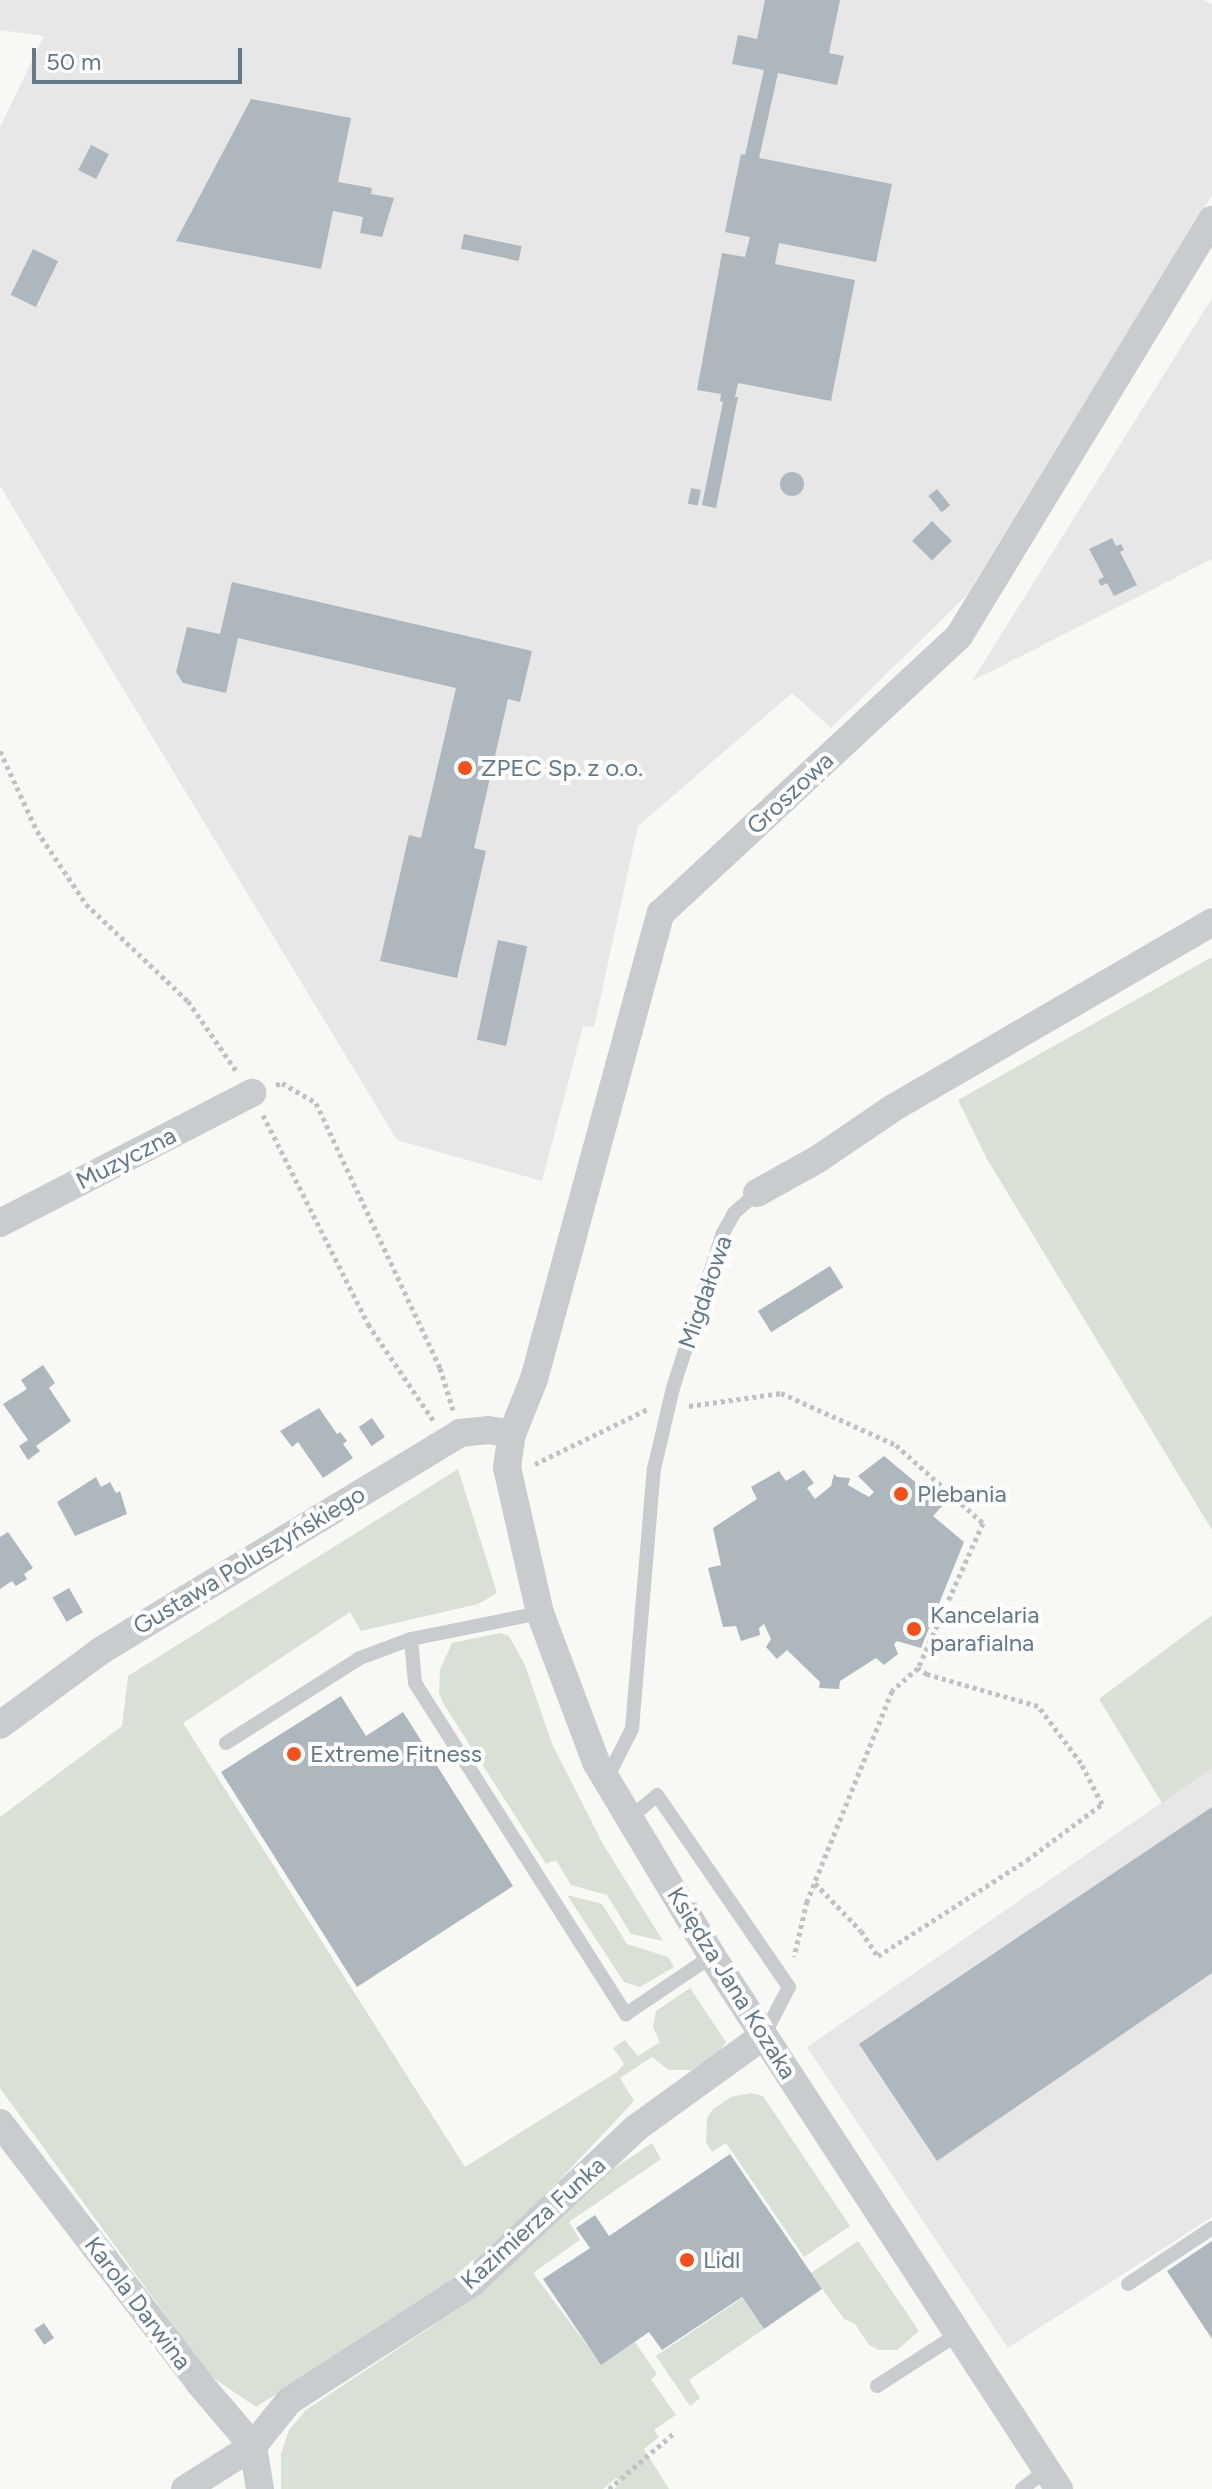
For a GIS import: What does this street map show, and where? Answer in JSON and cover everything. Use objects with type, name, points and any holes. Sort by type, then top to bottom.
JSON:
[{"type":"street","name":"Groszowa","points":[[512,1434],[534,1379],[661,913],[959,636],[1212,220]]},
{"type":"street","name":"Migdałowa","points":[[757,1193],[818,1159],[893,1108],[1212,922]]},
{"type":"street","name":"Muzyczna","points":[[0,1223],[252,1093]]},
{"type":"street","name":"Gustawa Poluszyńskiego","points":[[0,1725],[102,1650],[460,1433],[488,1430],[512,1434]]},
{"type":"street","name":"Księdza Jana Kozaka","points":[[512,1434],[509,1477],[540,1613],[596,1762],[712,1956],[1052,2480]]},
{"type":"street","name":"Kazimierza Funka","points":[[185,2489],[253,2446],[289,2401],[472,2283],[636,2128],[763,2036]]},
{"type":"street","name":"Karola Darwina","points":[[0,2123],[200,2384],[253,2446]]},
{"type":"street","points":[[253,2446],[260,2489]]},
{"type":"lane","name":"Migdałowa","points":[[607,1778],[632,1729],[654,1469],[670,1405],[722,1235],[734,1213],[757,1193]]},
{"type":"lane","points":[[226,1743],[360,1658],[411,1639],[540,1613]]},
{"type":"lane","points":[[411,1639],[415,1683],[626,2014],[712,1956]]},
{"type":"lane","points":[[630,1818],[657,1795],[789,1987],[763,2036]]},
{"type":"lane","points":[[1128,2284],[1212,2228]]},
{"type":"lane","points":[[877,2386],[958,2334]]},
{"type":"lane","points":[[1022,2489],[1052,2480]]},
{"type":"path","points":[[252,1093],[282,1083],[316,1103],[440,1368],[460,1433]]},
{"type":"path","points":[[509,1477],[654,1406],[725,1403],[781,1393],[896,1445],[983,1523],[918,1668],[892,1691],[799,1923],[789,1987]]},
{"type":"path","points":[[815,1883],[861,1931],[878,1956],[1027,1860],[1102,1804],[1081,1763],[1038,1706],[927,1674],[918,1668]]},
{"type":"path","points":[[609,2489],[674,2433]]},
{"type":"shaded area","points":[[0,0],[1204,0],[1212,5],[1212,195],[966,596],[831,728],[792,693],[638,826],[594,1027],[583,1026],[542,1181],[397,1140],[0,486],[0,127],[44,36],[0,30]]},
{"type":"shaded area","points":[[1212,298],[1212,559],[972,681],[1190,333]]},
{"type":"shaded area","points":[[1212,957],[1212,1530],[987,1159],[958,1100]]},
{"type":"shaded area","points":[[458,1469],[497,1593],[478,1604],[361,1631],[350,1612],[183,1723],[465,2167],[617,2072],[624,2064],[613,2048],[625,2040],[638,2056],[660,2042],[653,2027],[656,2011],[690,1988],[726,2042],[719,2053],[693,2070],[669,2070],[652,2057],[620,2078],[634,2101],[482,2263],[256,2407],[209,2375],[0,2088],[0,1817],[122,1726],[128,1676]]},
{"type":"shaded area","points":[[1212,1615],[1212,1768],[1162,1803],[1099,1699]]},
{"type":"shaded area","points":[[500,1633],[509,1636],[525,1665],[552,1744],[603,1844],[663,1941],[631,1934],[607,1895],[571,1885],[556,1860],[546,1864],[443,1703],[439,1693],[440,1670],[452,1643]]},
{"type":"shaded area","points":[[1212,1768],[1212,2217],[1008,2348],[807,2047]]},
{"type":"shaded area","points":[[567,1895],[602,1904],[627,1944],[668,1957],[674,1967],[640,1987],[624,1982]]},
{"type":"shaded area","points":[[751,2093],[763,2096],[850,2226],[804,2257],[726,2143],[712,2152],[706,2142],[707,2119],[712,2110],[731,2097]]},
{"type":"shaded area","points":[[652,2143],[661,2159],[569,2222],[580,2240],[533,2273],[601,2364],[635,2342],[657,2374],[651,2379],[676,2415],[654,2430],[659,2437],[644,2449],[669,2489],[614,2489],[621,2483],[616,2478],[603,2489],[281,2489],[281,2454],[289,2430],[306,2410],[479,2295],[581,2191]]},
{"type":"shaded area","points":[[858,2241],[919,2331],[897,2350],[879,2350],[869,2345],[855,2324],[844,2319],[811,2273]]},
{"type":"shaded area","points":[[742,2298],[764,2329],[689,2380],[700,2398],[690,2406],[656,2356]]},
{"type":"building","points":[[765,0],[840,0],[829,53],[844,56],[837,85],[778,73],[759,158],[892,184],[876,262],[779,243],[775,264],[855,280],[831,401],[738,383],[735,397],[738,397],[716,508],[702,505],[723,402],[720,401],[721,394],[697,390],[722,253],[745,257],[750,237],[725,232],[741,154],[745,155],[764,70],[732,64],[738,35],[757,39]]},
{"type":"building","points":[[251,99],[351,118],[338,182],[372,188],[371,194],[394,198],[382,237],[360,233],[363,217],[333,211],[321,269],[176,241]]},
{"type":"building","points":[[91,145],[109,154],[96,179],[78,170]]},
{"type":"building","points":[[464,234],[522,246],[519,261],[461,249]]},
{"type":"building","points":[[33,249],[58,261],[36,307],[11,295]]},
{"type":"building","points":[[792,472],[801,475],[804,484],[801,493],[792,496],[783,493],[780,484],[783,475]]},
{"type":"building","points":[[691,488],[701,490],[698,506],[688,504]]},
{"type":"building","points":[[937,489],[950,505],[942,512],[928,496]]},
{"type":"building","points":[[932,521],[952,541],[932,561],[912,541]]},
{"type":"building","points":[[1112,538],[1116,546],[1121,544],[1124,550],[1120,552],[1137,585],[1114,596],[1107,583],[1101,586],[1098,580],[1104,577],[1089,549]]},
{"type":"building","name":"ZPEC Sp. z o.o.","points":[[232,582],[532,651],[520,702],[508,699],[474,848],[486,851],[457,978],[380,961],[409,835],[421,838],[456,688],[238,638],[226,693],[183,683],[176,672],[187,627],[220,634]]},
{"type":"building","points":[[498,940],[527,946],[506,1046],[477,1040]]},
{"type":"building","points":[[830,1266],[843,1287],[771,1332],[758,1311]]},
{"type":"building","points":[[43,1365],[55,1383],[49,1388],[71,1421],[36,1446],[40,1451],[28,1460],[19,1446],[28,1440],[3,1404],[27,1389],[21,1380]]},
{"type":"building","points":[[319,1408],[337,1434],[340,1432],[347,1441],[343,1444],[353,1458],[323,1478],[298,1442],[292,1447],[280,1431]]},
{"type":"building","points":[[372,1418],[385,1437],[372,1446],[359,1427]]},
{"type":"building","points":[[884,1456],[943,1505],[933,1516],[964,1542],[921,1648],[897,1641],[894,1644],[898,1654],[884,1665],[876,1658],[840,1681],[839,1689],[819,1688],[820,1682],[787,1650],[777,1659],[766,1647],[771,1639],[764,1624],[759,1628],[760,1635],[741,1641],[736,1626],[723,1627],[708,1568],[721,1565],[713,1528],[757,1499],[751,1487],[779,1471],[786,1481],[804,1470],[814,1483],[807,1488],[815,1499],[831,1486],[834,1474],[850,1478],[848,1485],[869,1497],[874,1492],[858,1476]]},
{"type":"building","points":[[96,1477],[101,1487],[110,1482],[116,1493],[120,1491],[127,1514],[75,1536],[57,1502]]},
{"type":"building","points":[[8,1532],[33,1568],[24,1574],[27,1579],[16,1586],[12,1581],[0,1589],[0,1537]]},
{"type":"building","points":[[69,1588],[83,1612],[67,1622],[53,1598]]},
{"type":"building","points":[[341,1696],[366,1736],[403,1712],[513,1886],[357,1987],[221,1772]]},
{"type":"building","points":[[1212,1807],[1212,1973],[937,2161],[859,2044]]},
{"type":"building","name":"Lidl","points":[[730,2154],[822,2289],[764,2329],[742,2297],[662,2350],[649,2332],[601,2365],[543,2279],[590,2248],[576,2228],[595,2215],[609,2236]]},
{"type":"building","points":[[1212,2241],[1212,2339],[1167,2271]]},
{"type":"building","points":[[44,2323],[54,2338],[44,2345],[34,2330]]},
{"type":"place","name":"ZPEC Sp. z o.o.","points":[[465,768]]},
{"type":"place","name":"Plebania","points":[[901,1494]]},
{"type":"place","name":"Kancelaria parafialna","points":[[914,1629]]},
{"type":"place","name":"Extreme Fitness","points":[[294,1754]]},
{"type":"place","name":"Lidl","points":[[687,2260]]}]
